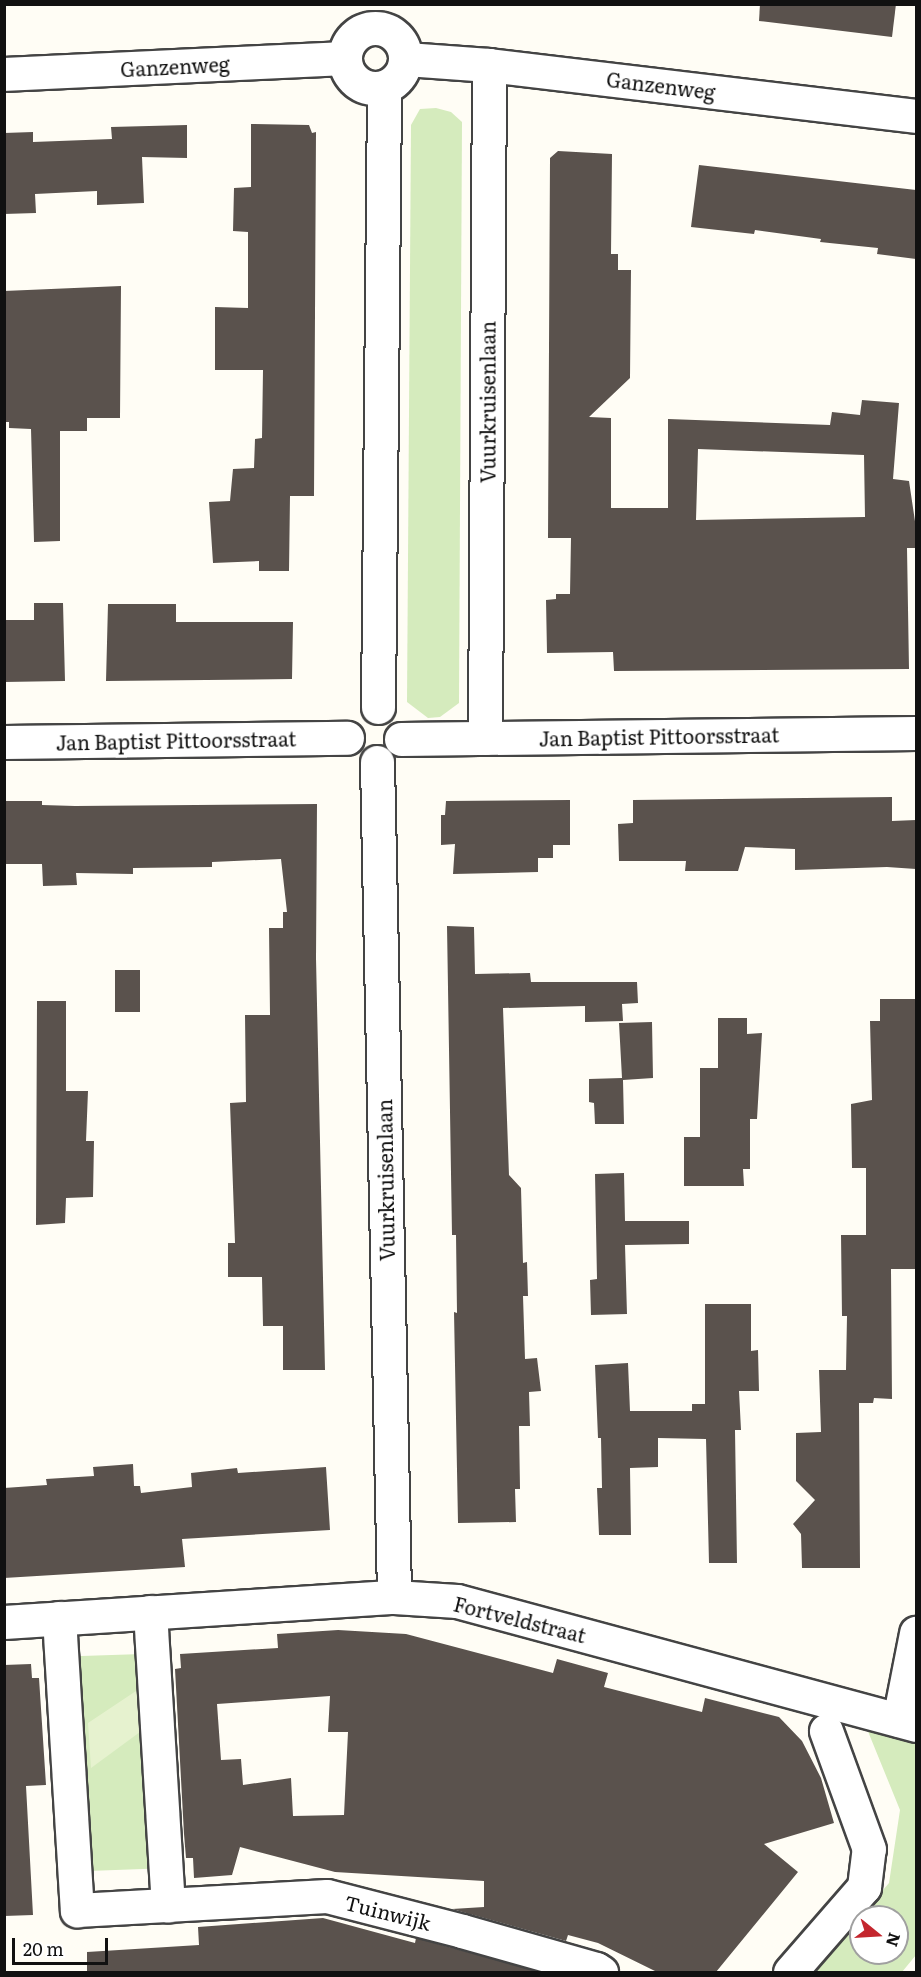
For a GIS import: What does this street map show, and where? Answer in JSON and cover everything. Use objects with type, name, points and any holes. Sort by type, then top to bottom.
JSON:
[{"type":"street","points":[[384,16],[400,40],[406,59],[400,77],[384,88],[361,85],[346,69],[345,58],[353,37],[384,16]]},
{"type":"street","name":"Ganzenweg","points":[[4,74],[345,58]]},
{"type":"street","name":"Ganzenweg","points":[[406,59],[489,65],[916,116]]},
{"type":"street","name":"Vuurkruisenlaan","points":[[485,738],[489,65]]},
{"type":"street","points":[[378,707],[384,88]]},
{"type":"street","points":[[378,707],[393,714],[401,730],[401,739],[393,754],[377,762],[360,759],[349,746],[347,738],[351,718],[358,712],[378,707]]},
{"type":"street","name":"Jan Baptist Pittoorsstraat","points":[[401,739],[916,732]]},
{"type":"street","name":"Jan Baptist Pittoorsstraat","points":[[4,742],[347,738]]},
{"type":"street","name":"Vuurkruisenlaan","points":[[377,762],[394,1597]]},
{"type":"street","name":"Fortveldstraat","points":[[4,1622],[394,1597],[457,1601],[908,1723]]},
{"type":"street","points":[[150,1612],[168,1905]]},
{"type":"street","name":"Tuinwijk","points":[[59,1618],[77,1910],[327,1896],[462,1931],[601,1972]]},
{"type":"street","points":[[908,1723],[916,1633]]},
{"type":"street","points":[[790,1972],[864,1887],[869,1849],[826,1731]]},
{"type":"green space","points":[[436,108],[451,112],[462,122],[459,703],[440,717],[428,718],[407,702],[411,125],[420,109]]},
{"type":"green space","points":[[142,1654],[150,1869],[82,1871],[74,1656]]},
{"type":"green space","points":[[139,1689],[140,1732],[91,1768],[88,1723]]},
{"type":"green space","points":[[867,1729],[916,1741],[916,1955],[909,1964],[909,1905],[870,1905],[889,1883],[900,1810]]},
{"type":"green space","points":[[849,1930],[849,1965],[908,1965],[902,1972],[813,1972]]},
{"type":"building","points":[[760,4],[896,4],[892,37],[759,21]]},
{"type":"building","points":[[251,124],[309,125],[312,133],[316,132],[314,496],[290,496],[289,571],[259,571],[259,561],[213,563],[209,502],[230,501],[233,469],[254,468],[255,439],[262,438],[263,370],[215,370],[215,307],[248,308],[248,232],[233,231],[234,188],[251,187]]},
{"type":"building","points":[[187,125],[187,158],[142,157],[144,203],[97,205],[97,191],[35,194],[36,213],[4,214],[4,133],[33,132],[33,142],[112,139],[111,127]]},
{"type":"building","points":[[558,151],[612,154],[611,254],[618,254],[618,270],[631,270],[630,378],[589,417],[611,418],[611,508],[668,508],[668,419],[830,425],[832,412],[860,415],[862,400],[899,403],[893,479],[909,481],[916,528],[916,548],[907,548],[909,669],[614,671],[613,652],[547,653],[546,600],[556,599],[556,594],[570,594],[571,538],[548,538],[550,158]],"holes":[[[698,449],[864,455],[865,517],[696,520]]]},
{"type":"building","points":[[699,165],[916,190],[916,259],[877,254],[878,248],[820,242],[821,239],[755,230],[754,234],[691,227]]},
{"type":"building","points":[[121,286],[120,418],[87,418],[87,431],[60,431],[60,541],[34,542],[31,429],[9,428],[9,422],[4,422],[4,291]]},
{"type":"building","points":[[34,603],[63,603],[65,681],[4,682],[4,620],[34,620]]},
{"type":"building","points":[[108,604],[176,604],[176,622],[293,622],[292,679],[106,681]]},
{"type":"building","points":[[892,797],[892,821],[916,820],[916,869],[887,867],[795,870],[795,849],[745,847],[738,871],[685,871],[686,861],[619,861],[618,824],[633,823],[633,800]]},
{"type":"building","points":[[570,800],[570,845],[553,845],[553,858],[538,858],[538,872],[453,874],[455,844],[441,845],[441,815],[445,815],[446,801]]},
{"type":"building","points":[[4,801],[42,801],[42,805],[75,806],[317,804],[316,958],[325,1370],[283,1370],[283,1326],[263,1326],[262,1277],[228,1277],[228,1243],[235,1243],[230,1103],[246,1102],[245,1015],[270,1015],[269,928],[283,928],[283,912],[287,912],[281,859],[212,862],[212,867],[133,868],[133,874],[76,873],[77,885],[43,886],[42,864],[4,864]]},
{"type":"building","points":[[447,926],[474,927],[475,974],[530,973],[531,982],[637,982],[638,1003],[622,1004],[623,1021],[585,1022],[585,1006],[503,1008],[509,1175],[521,1188],[523,1263],[527,1262],[528,1296],[523,1296],[525,1359],[537,1358],[541,1391],[529,1392],[530,1426],[519,1426],[520,1489],[515,1489],[516,1522],[458,1523],[454,1312],[457,1313],[456,1235],[452,1235]]},
{"type":"building","points":[[115,970],[140,970],[140,1012],[115,1012]]},
{"type":"building","points":[[880,999],[916,999],[916,1269],[891,1269],[892,1399],[874,1398],[873,1403],[859,1403],[860,1568],[802,1568],[801,1534],[793,1524],[815,1500],[796,1481],[796,1433],[821,1432],[819,1370],[846,1370],[847,1316],[842,1316],[841,1235],[866,1235],[866,1168],[852,1168],[851,1104],[872,1100],[870,1021],[880,1021]]},
{"type":"building","points":[[37,1001],[66,1001],[66,1091],[88,1091],[86,1141],[94,1141],[93,1197],[66,1198],[65,1223],[36,1225]]},
{"type":"building","points":[[718,1018],[747,1018],[747,1034],[762,1033],[757,1119],[750,1119],[750,1169],[743,1169],[744,1186],[684,1186],[684,1137],[700,1137],[700,1068],[718,1068]]},
{"type":"building","points":[[652,1022],[653,1078],[623,1080],[624,1124],[595,1124],[594,1103],[589,1102],[589,1079],[622,1078],[619,1023]]},
{"type":"building","points":[[624,1173],[625,1221],[689,1221],[689,1244],[625,1245],[627,1314],[591,1315],[590,1280],[597,1279],[595,1174]]},
{"type":"building","points":[[705,1304],[751,1304],[751,1351],[758,1350],[759,1391],[739,1391],[741,1430],[735,1430],[737,1563],[709,1563],[706,1439],[658,1438],[658,1467],[630,1468],[631,1535],[599,1535],[597,1488],[602,1488],[601,1438],[598,1438],[595,1365],[628,1363],[630,1411],[692,1411],[692,1404],[705,1404]]},
{"type":"building","points":[[133,1464],[134,1486],[140,1486],[141,1493],[192,1487],[191,1473],[237,1468],[238,1473],[326,1467],[330,1530],[182,1539],[185,1567],[4,1578],[4,1488],[47,1485],[46,1479],[94,1476],[93,1467]]},
{"type":"building","points":[[338,1630],[406,1634],[553,1673],[557,1659],[608,1673],[604,1687],[702,1712],[705,1698],[779,1717],[802,1741],[821,1778],[834,1823],[764,1844],[798,1872],[716,1972],[657,1972],[598,1943],[568,1935],[566,1941],[452,1909],[484,1907],[484,1881],[335,1872],[240,1847],[232,1875],[194,1878],[193,1858],[186,1858],[184,1834],[175,1669],[181,1668],[180,1654],[278,1648],[277,1634]],"holes":[[[330,1696],[328,1732],[348,1732],[344,1815],[293,1816],[291,1778],[243,1785],[241,1759],[221,1760],[217,1704]]]},
{"type":"building","points":[[31,1664],[32,1678],[39,1678],[46,1785],[26,1786],[33,1915],[4,1916],[4,1665]]},
{"type":"building","points":[[323,1918],[415,1943],[416,1938],[540,1972],[87,1972],[87,1952],[199,1945],[198,1927]]}]
